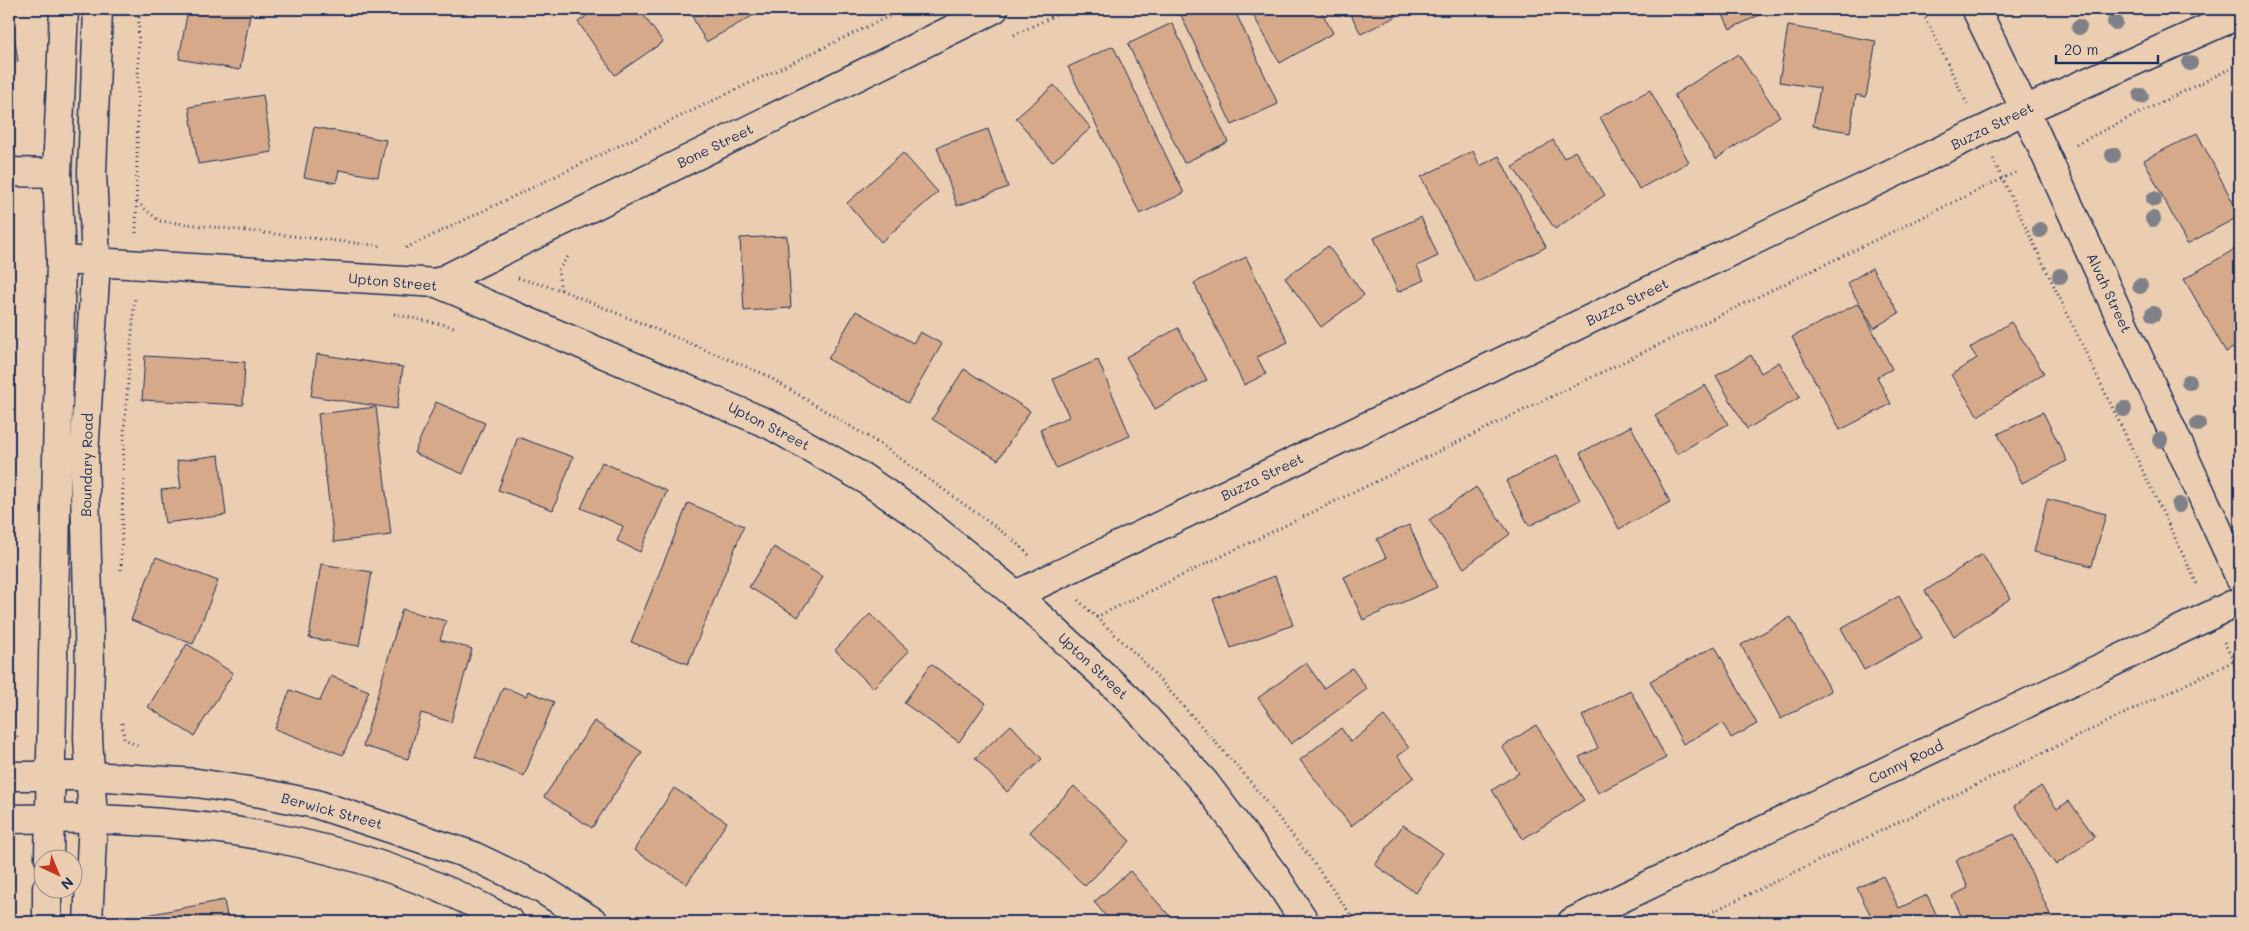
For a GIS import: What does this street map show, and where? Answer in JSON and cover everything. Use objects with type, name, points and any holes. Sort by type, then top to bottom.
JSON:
[{"type":"street","points":[[49,848],[61,260],[57,173],[64,9]]},
{"type":"street","name":"Boundary Road","points":[[88,922],[93,819],[92,776],[88,738],[90,666],[84,456],[96,262],[92,173],[98,9]]},
{"type":"street","name":"Bone Street","points":[[437,284],[994,9]]},
{"type":"street","name":"Alvah Street","points":[[1976,9],[2025,110],[2240,578]]},
{"type":"street","name":"Buzza Street","points":[[1016,595],[2025,110],[2240,14]]},
{"type":"street","points":[[9,172],[57,173]]},
{"type":"street","name":"Upton Street","points":[[61,260],[437,284],[771,425],[866,478],[916,514],[1016,595],[1128,698],[1205,783],[1275,876],[1305,922]]},
{"type":"street","name":"Canny Road","points":[[1572,922],[2240,601]]},
{"type":"street","name":"Berwick Street","points":[[9,776],[92,776],[197,783],[261,792],[316,804],[471,855],[540,888],[594,922]]},
{"type":"street","points":[[9,819],[142,820],[206,826],[274,837],[342,853],[399,871],[458,896],[510,922]]},
{"type":"street","points":[[47,898],[47,922]]},
{"type":"path","points":[[121,579],[124,432],[135,291],[139,9]]},
{"type":"path","points":[[397,247],[407,248],[904,9]]},
{"type":"path","points":[[1921,9],[2240,675]]},
{"type":"path","points":[[1096,617],[2240,64]]},
{"type":"path","points":[[136,201],[159,220],[387,246]]},
{"type":"path","points":[[392,314],[458,328]]},
{"type":"path","points":[[1691,922],[2234,661]]},
{"type":"path","points":[[122,722],[124,739]]},
{"type":"path","points":[[9,743],[23,733]]},
{"type":"building","points":[[9,9],[18,61],[9,63]]},
{"type":"building","points":[[188,9],[251,10],[240,70],[179,59]]},
{"type":"building","points":[[596,9],[639,9],[663,42],[615,75],[578,22]]},
{"type":"building","points":[[688,9],[750,9],[754,15],[706,42]]},
{"type":"building","points":[[1188,9],[1234,9],[1278,104],[1232,125],[1180,13]]},
{"type":"building","points":[[1260,9],[1320,9],[1333,33],[1280,63],[1252,13]]},
{"type":"building","points":[[1348,9],[1394,9],[1397,16],[1361,34]]},
{"type":"building","points":[[1720,9],[1772,9],[1730,29]]},
{"type":"building","points":[[1803,9],[1815,9],[1805,14]]},
{"type":"building","points":[[1172,23],[1228,142],[1184,163],[1128,44]]},
{"type":"building","points":[[1788,26],[1876,41],[1866,97],[1856,95],[1850,132],[1813,126],[1820,88],[1779,82]]},
{"type":"building","points":[[1113,46],[1184,193],[1140,214],[1068,67]]},
{"type":"building","points":[[1738,54],[1780,116],[1716,159],[1674,95]]},
{"type":"building","points":[[1054,85],[1091,128],[1052,162],[1016,118]]},
{"type":"building","points":[[1650,90],[1689,162],[1639,189],[1600,117]]},
{"type":"building","points":[[263,95],[272,152],[198,164],[189,107]]},
{"type":"building","points":[[314,127],[386,140],[378,177],[339,170],[336,183],[304,177]]},
{"type":"building","points":[[988,129],[1008,187],[957,206],[937,147]]},
{"type":"building","points":[[2197,133],[2240,216],[2187,244],[2144,160]]},
{"type":"building","points":[[1553,140],[1564,158],[1575,151],[1605,195],[1555,229],[1513,167]]},
{"type":"building","points":[[1473,151],[1480,166],[1499,156],[1546,247],[1476,283],[1421,177]]},
{"type":"building","points":[[903,153],[938,192],[881,242],[847,203]]},
{"type":"building","points":[[1421,217],[1438,256],[1417,266],[1424,280],[1398,292],[1374,238]]},
{"type":"building","points":[[787,236],[791,308],[744,311],[740,238]]},
{"type":"building","points":[[1328,246],[1364,295],[1321,327],[1285,278]]},
{"type":"building","points":[[2240,246],[2240,344],[2226,352],[2184,279]]},
{"type":"building","points":[[1246,257],[1288,342],[1257,357],[1266,374],[1244,385],[1194,283]]},
{"type":"building","points":[[1872,268],[1899,313],[1874,328],[1847,283]]},
{"type":"building","points":[[1859,303],[1892,369],[1877,377],[1891,404],[1840,430],[1792,337]]},
{"type":"building","points":[[856,311],[913,343],[920,332],[942,344],[908,403],[828,359]]},
{"type":"building","points":[[2011,322],[2044,373],[1978,416],[1951,375],[1977,358],[1970,348]]},
{"type":"building","points":[[1178,328],[1207,380],[1155,409],[1126,357]]},
{"type":"building","points":[[317,354],[403,367],[397,409],[311,396]]},
{"type":"building","points":[[1751,355],[1761,373],[1779,362],[1800,397],[1747,429],[1716,376]]},
{"type":"building","points":[[145,356],[245,362],[243,405],[142,400]]},
{"type":"building","points":[[1098,360],[1130,436],[1056,468],[1040,429],[1069,417],[1053,379]]},
{"type":"building","points":[[964,369],[1030,411],[998,460],[932,419]]},
{"type":"building","points":[[1705,385],[1728,424],[1677,454],[1655,415]]},
{"type":"building","points":[[436,402],[485,423],[463,474],[414,453]]},
{"type":"building","points":[[376,407],[391,535],[334,542],[318,414]]},
{"type":"building","points":[[2043,412],[2067,461],[2022,483],[1998,434]]},
{"type":"building","points":[[1631,426],[1670,502],[1619,529],[1580,453]]},
{"type":"building","points":[[518,437],[573,457],[553,510],[498,490]]},
{"type":"building","points":[[219,455],[226,515],[165,523],[161,490],[181,488],[177,461]]},
{"type":"building","points":[[1557,455],[1580,500],[1529,526],[1506,481]]},
{"type":"building","points":[[602,462],[667,491],[640,552],[617,541],[623,526],[581,508]]},
{"type":"building","points":[[1476,487],[1510,534],[1464,568],[1429,520]]},
{"type":"building","points":[[2047,499],[2106,514],[2092,566],[2034,552]]},
{"type":"building","points":[[688,503],[744,526],[688,664],[631,642]]},
{"type":"building","points":[[1409,525],[1437,587],[1363,620],[1344,577],[1386,558],[1377,539]]},
{"type":"building","points":[[774,547],[823,577],[798,617],[749,587]]},
{"type":"building","points":[[1982,554],[2011,598],[1954,636],[1925,591]]},
{"type":"building","points":[[156,557],[218,581],[193,644],[131,620]]},
{"type":"building","points":[[321,564],[372,572],[359,646],[309,638]]},
{"type":"building","points":[[1275,576],[1293,625],[1231,648],[1213,599]]},
{"type":"building","points":[[1899,596],[1922,638],[1864,670],[1841,628]]},
{"type":"building","points":[[402,609],[446,621],[440,640],[472,649],[451,722],[421,713],[408,759],[363,746]]},
{"type":"building","points":[[870,614],[909,651],[873,688],[835,650]]},
{"type":"building","points":[[1791,617],[1831,691],[1781,719],[1741,645]]},
{"type":"building","points":[[187,644],[233,673],[194,736],[148,707]]},
{"type":"building","points":[[1715,646],[1757,724],[1731,738],[1723,723],[1683,744],[1650,681]]},
{"type":"building","points":[[1306,663],[1324,688],[1352,668],[1367,689],[1291,744],[1258,698]]},
{"type":"building","points":[[931,664],[986,703],[959,742],[904,703]]},
{"type":"building","points":[[331,676],[369,691],[343,755],[275,729],[290,690],[320,701]]},
{"type":"building","points":[[503,687],[526,696],[528,691],[554,702],[524,776],[475,757]]},
{"type":"building","points":[[1630,690],[1666,758],[1598,793],[1579,757],[1598,748],[1582,716]]},
{"type":"building","points":[[1384,716],[1409,748],[1398,756],[1414,777],[1351,826],[1300,760],[1341,728],[1351,742]]},
{"type":"building","points":[[594,721],[642,752],[592,828],[544,797]]},
{"type":"building","points":[[1011,725],[1042,759],[1007,792],[975,758]]},
{"type":"building","points":[[1536,725],[1584,800],[1523,839],[1492,790],[1519,773],[1502,747]]},
{"type":"building","points":[[1074,786],[1130,841],[1085,886],[1030,832]]},
{"type":"building","points":[[2041,786],[2057,809],[2069,801],[2095,837],[2056,865],[2014,806]]},
{"type":"building","points":[[674,788],[727,822],[687,884],[634,850]]},
{"type":"building","points":[[1403,825],[1443,853],[1416,893],[1375,865]]},
{"type":"building","points":[[2014,834],[2053,921],[2022,922],[2019,916],[2005,922],[1964,922],[1952,896],[1968,888],[1956,860]]},
{"type":"building","points":[[1130,871],[1175,922],[1111,922],[1094,902]]},
{"type":"building","points":[[1883,876],[1899,908],[1927,895],[1940,922],[1874,922],[1857,888]]},
{"type":"building","points":[[224,900],[228,922],[144,922],[142,916]]},
{"type":"building","points":[[2205,916],[2231,922],[2203,922]]},
{"type":"building","points":[[1845,917],[1848,922],[1835,922]]}]
